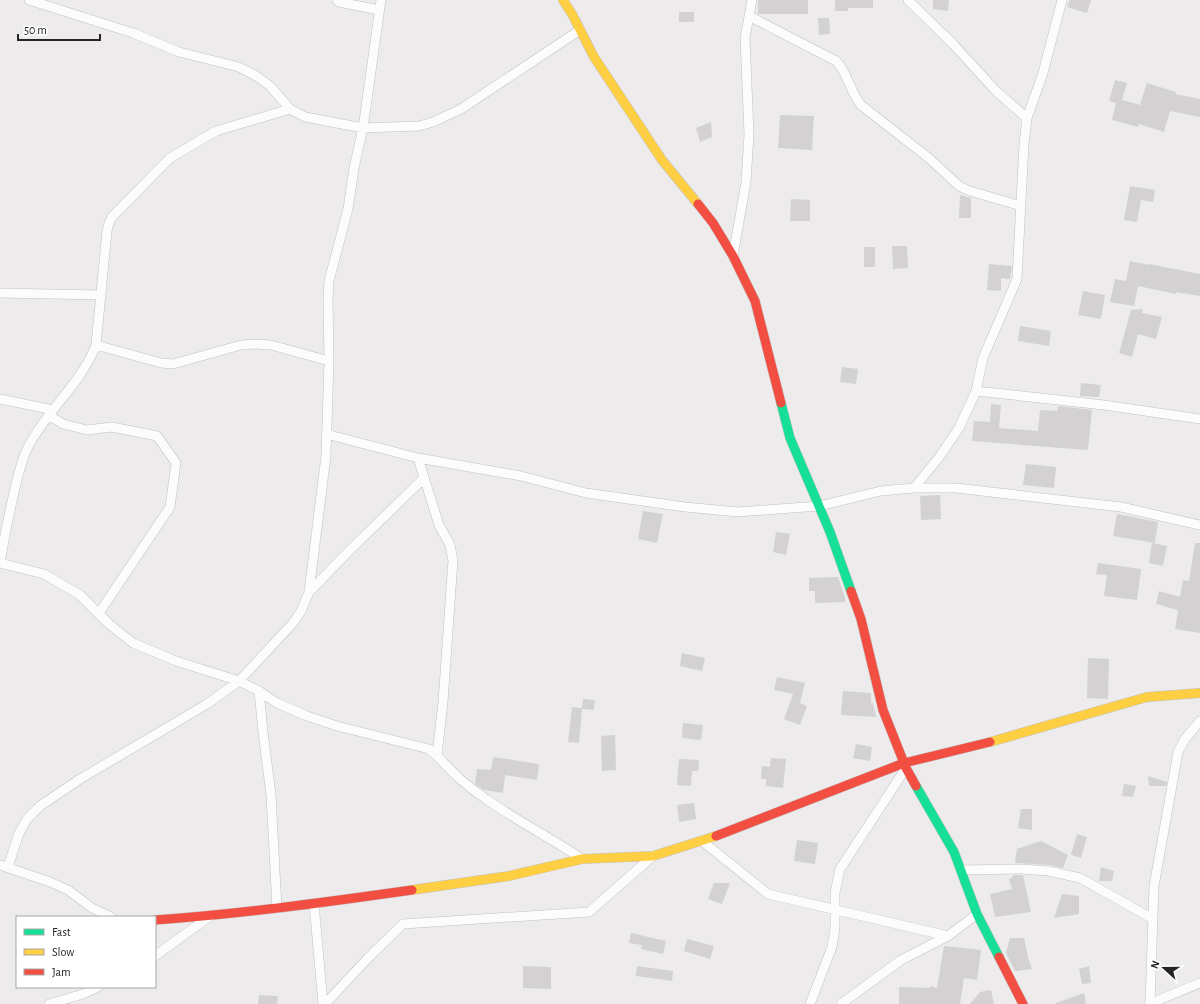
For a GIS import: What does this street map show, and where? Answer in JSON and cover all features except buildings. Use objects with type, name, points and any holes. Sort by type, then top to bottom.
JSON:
[{"type":"street","points":[[29,0],[133,33],[179,52],[239,67],[258,77],[270,86],[290,109],[305,117],[363,128],[419,126],[447,116],[461,109],[580,30]]},
{"type":"street","points":[[337,0],[339,2],[379,10]]},
{"type":"street","points":[[109,916],[92,908],[68,890],[4,866],[27,819],[40,806],[80,779],[207,704],[239,681],[293,623],[301,611],[309,592],[326,456],[329,361],[329,281],[348,209],[354,168],[363,128],[381,0]]},
{"type":"street","points":[[563,0],[594,57],[662,160],[713,223],[734,256],[755,301],[790,438],[830,532],[861,619],[884,710],[905,766],[954,852],[977,914],[1023,1004]]},
{"type":"street","points":[[734,256],[746,182],[749,134],[745,38],[752,0]]},
{"type":"street","points":[[908,0],[953,44],[996,91],[1027,118]]},
{"type":"street","points":[[914,488],[940,456],[959,428],[976,391],[983,358],[1017,278],[1024,144],[1027,118],[1043,73],[1062,0]]},
{"type":"street","points":[[749,16],[836,61],[841,66],[856,99],[861,105],[930,159],[959,186],[970,191],[1021,206]]},
{"type":"street","points":[[290,109],[216,131],[170,158],[123,206],[109,223],[96,345],[91,358],[82,373],[51,412],[28,447],[21,462],[12,497],[0,563],[44,574],[80,595],[133,643],[176,662],[239,681],[260,691],[277,704],[307,716],[337,726],[429,749],[437,755],[460,779],[485,798],[514,818],[560,844],[582,859]]},
{"type":"street","points":[[0,294],[101,295]]},
{"type":"street","points":[[96,345],[160,363],[173,364],[241,345],[254,344],[271,345],[329,361]]},
{"type":"street","points":[[976,391],[1104,404],[1200,419]]},
{"type":"street","points":[[0,399],[51,412],[63,424],[87,430],[112,427],[157,436],[176,463],[170,507],[99,613]]},
{"type":"street","points":[[326,434],[418,458],[521,476],[586,493],[685,507],[738,512],[819,506],[881,491],[914,488],[956,488],[1121,507],[1200,525]]},
{"type":"street","points":[[418,458],[439,525],[450,545],[453,560],[443,702],[437,755]]},
{"type":"street","points":[[309,592],[424,478]]},
{"type":"street","points":[[260,691],[263,732],[271,795],[277,908]]},
{"type":"street","points":[[156,920],[210,916],[314,904],[508,876],[582,859],[653,856],[702,841],[905,766],[1147,697],[1200,693]]},
{"type":"street","points":[[1200,721],[1185,739],[1178,752],[1154,886],[1150,1004],[1200,983]]},
{"type":"street","points":[[810,1004],[832,947],[835,928],[835,893],[840,869],[905,766]]},
{"type":"street","points":[[702,841],[768,894],[948,936]]},
{"type":"street","points":[[324,1004],[369,956],[403,924],[589,912],[653,856]]},
{"type":"street","points":[[961,870],[1022,869],[1049,871],[1080,878],[1153,920]]},
{"type":"street","points":[[314,904],[324,1004]]},
{"type":"street","points":[[841,1004],[901,960],[948,936],[977,914]]},
{"type":"street","points":[[156,955],[210,916]]},
{"type":"street","points":[[49,1004],[83,994],[96,988]]},
{"type":"traffic: fast","points":[[781,403],[790,438],[830,532],[851,591]]},
{"type":"traffic: fast","points":[[916,786],[954,852],[977,914],[999,957]]},
{"type":"traffic: slow","points":[[563,0],[572,14],[594,57],[662,160],[698,204]]},
{"type":"traffic: slow","points":[[990,742],[1147,697],[1200,693]]},
{"type":"traffic: slow","points":[[412,890],[509,876],[582,859],[653,856],[716,836]]},
{"type":"traffic: jam","points":[[698,204],[713,223],[733,256],[755,301],[781,403]]},
{"type":"traffic: jam","points":[[851,591],[861,619],[883,710],[906,768],[916,786]]},
{"type":"traffic: jam","points":[[716,836],[904,763],[990,742]]},
{"type":"traffic: jam","points":[[156,920],[252,911],[412,890]]},
{"type":"traffic: jam","points":[[999,957],[1023,1004]]}]
